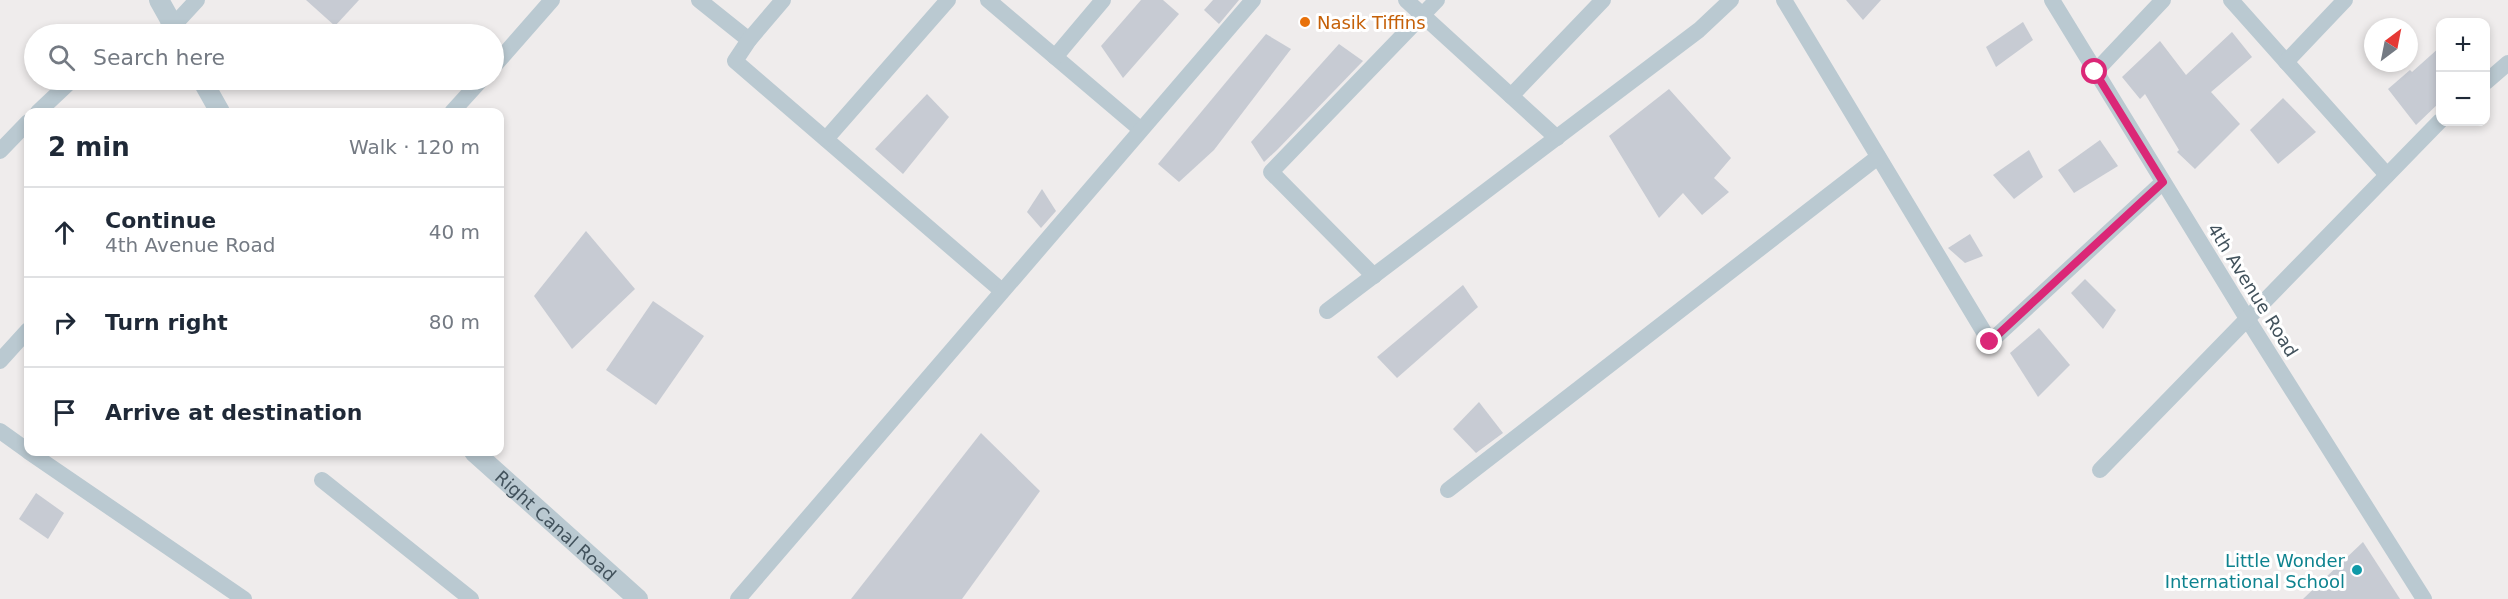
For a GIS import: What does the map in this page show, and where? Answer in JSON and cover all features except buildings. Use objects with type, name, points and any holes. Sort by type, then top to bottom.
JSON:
[{"type":"street","points":[[159,0],[167,24]]},
{"type":"street","points":[[177,24],[197,0]]},
{"type":"street","points":[[504,55],[552,0]]},
{"type":"street","points":[[699,0],[748,40]]},
{"type":"street","points":[[783,0],[748,40],[735,61],[1002,291]]},
{"type":"street","points":[[826,139],[948,0]]},
{"type":"street","points":[[988,0],[1140,129]]},
{"type":"street","points":[[1055,57],[1103,0]]},
{"type":"street","points":[[738,599],[1253,0]]},
{"type":"street","points":[[1406,0],[1557,138]]},
{"type":"street","points":[[1374,276],[1271,172],[1437,0]]},
{"type":"street","points":[[1511,96],[1603,0]]},
{"type":"street","points":[[1327,311],[1699,30],[1731,0]]},
{"type":"street","points":[[1784,0],[1990,342],[2163,182]]},
{"type":"street","name":"4th Avenue Road","points":[[2052,0],[2248,320],[2424,599]]},
{"type":"street","points":[[2095,72],[2163,0]]},
{"type":"street","points":[[2231,0],[2387,175]]},
{"type":"street","points":[[2286,62],[2344,0]]},
{"type":"street","points":[[2490,79],[2508,63]]},
{"type":"street","points":[[42,108],[61,90]]},
{"type":"street","points":[[208,90],[218,108]]},
{"type":"street","points":[[456,108],[472,90]]},
{"type":"street","points":[[2100,470],[2436,125]]},
{"type":"street","points":[[0,151],[24,126]]},
{"type":"street","points":[[1448,490],[1878,157]]},
{"type":"street","points":[[0,361],[24,334]]},
{"type":"street","points":[[0,431],[24,448]]},
{"type":"street","points":[[36,456],[244,599]]},
{"type":"street","name":"Right Canal Road","points":[[478,456],[638,599]]},
{"type":"street","points":[[322,480],[471,599]]},
{"type":"place","name":"Nasik Tiffins","points":[[1305,22]]},
{"type":"place","name":"Little Wonder International School","points":[[2357,570]]},
{"type":"route","points":[[1990,342],[2163,182],[2095,72]]}]
